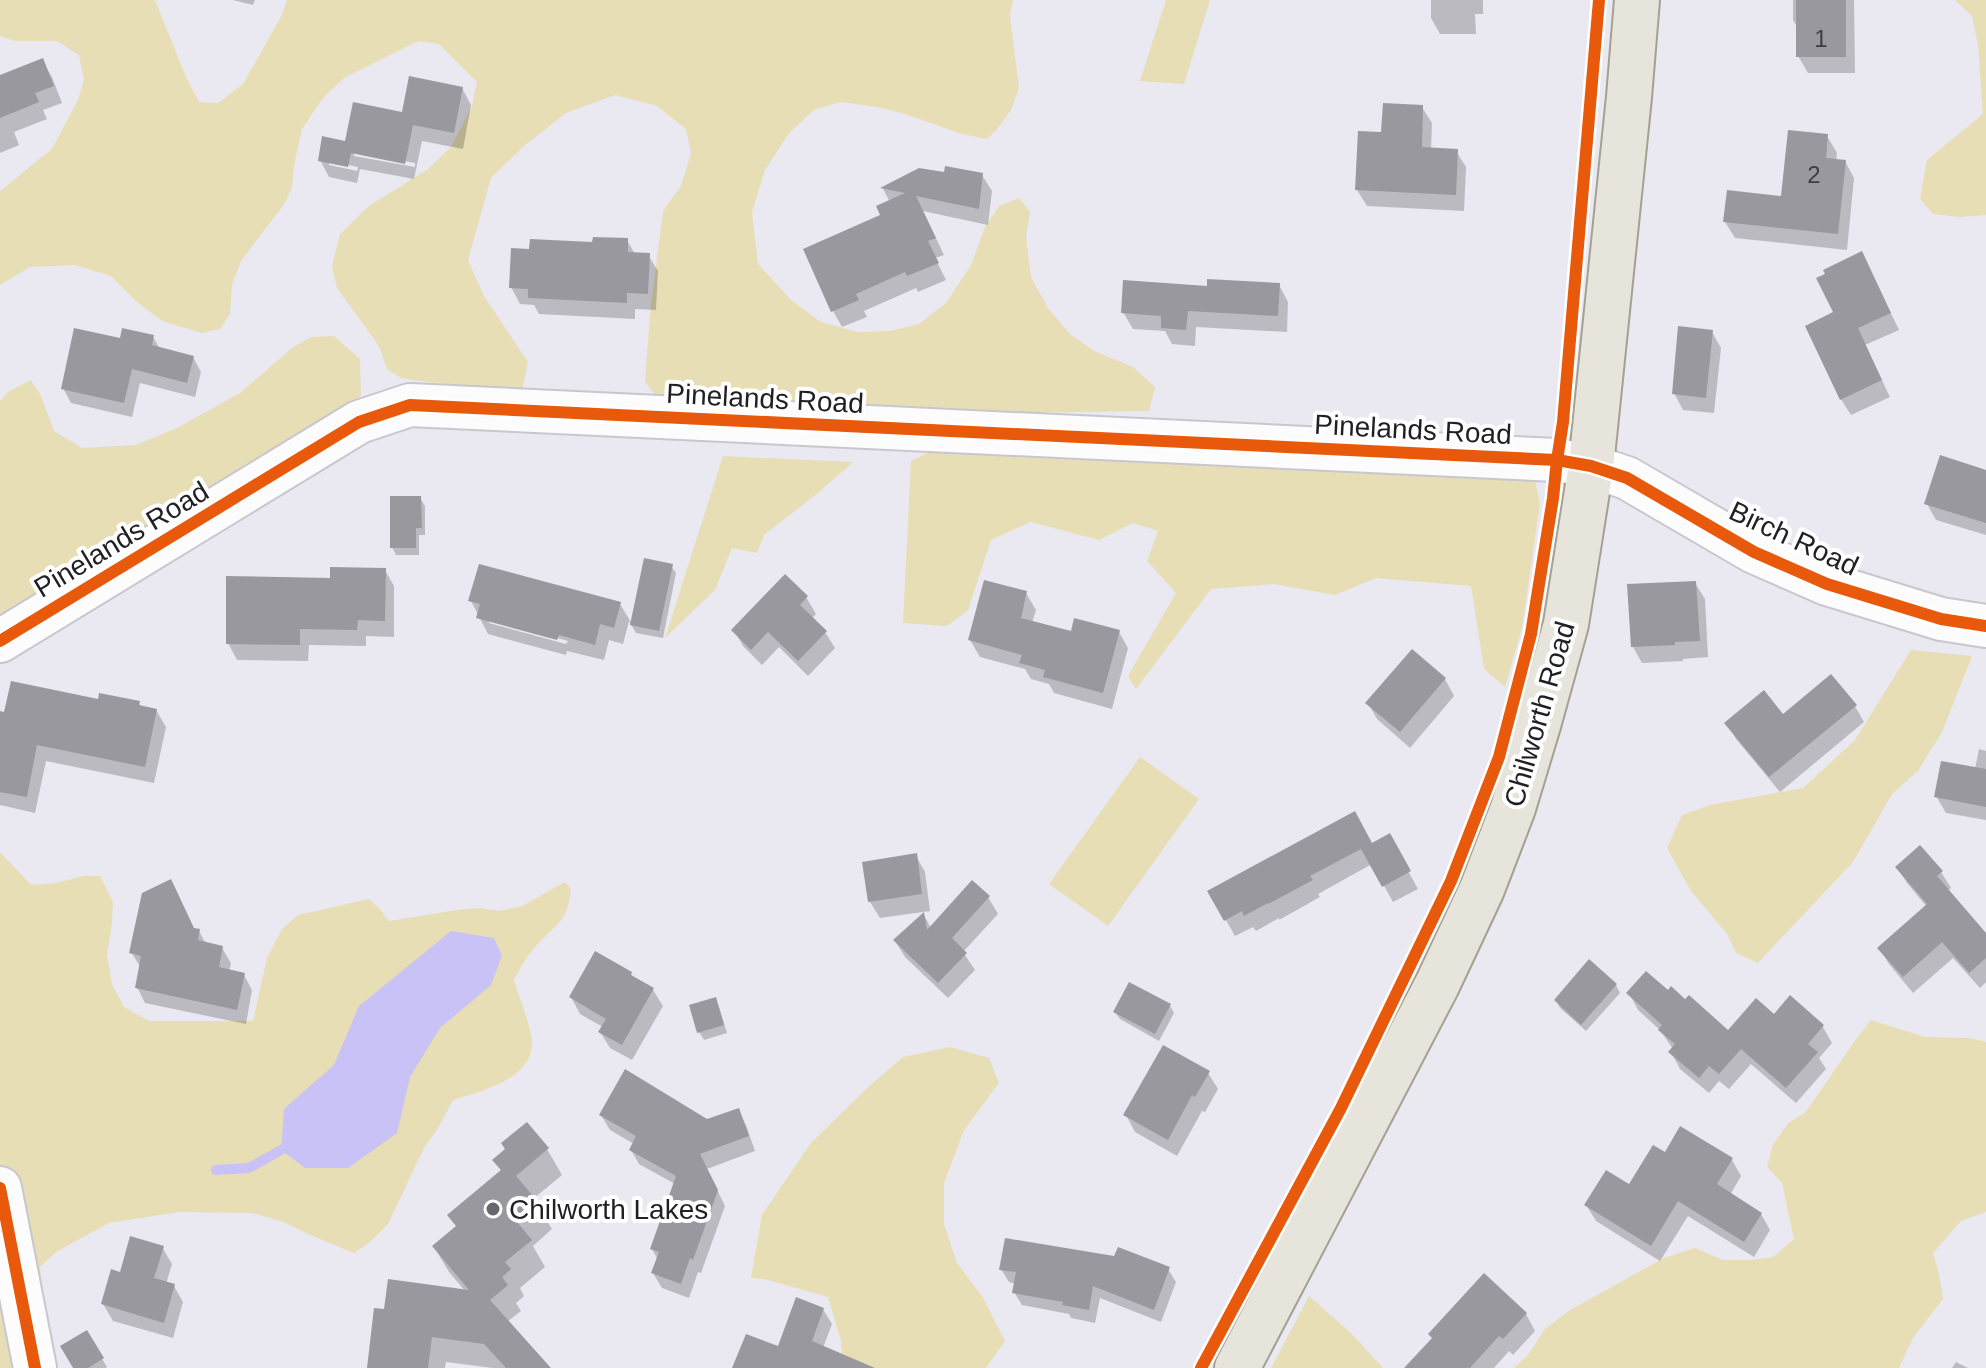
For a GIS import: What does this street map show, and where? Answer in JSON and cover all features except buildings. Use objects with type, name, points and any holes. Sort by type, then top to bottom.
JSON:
[{"type":"main road","name":"Chilworth Road","points":[[1237,1368],[1437,985],[1482,889],[1513,808],[1566,624],[1591,466],[1637,0]]},
{"type":"street","name":"Pinelands Road","points":[[0,641],[359,422],[410,405],[1557,460],[1591,466]]},
{"type":"street","name":"Birch Road","points":[[1591,466],[1627,478],[1754,552],[1827,584],[1941,619],[1986,626]]},
{"type":"street","points":[[0,1188],[35,1368]]},
{"type":"shaded area","points":[[0,0],[155,0],[199,102],[218,103],[243,84],[281,17],[287,0],[1013,0],[1010,16],[1019,88],[1011,110],[997,129],[987,139],[877,107],[840,102],[814,110],[789,133],[765,170],[752,212],[758,264],[791,300],[821,322],[858,332],[889,331],[919,324],[946,303],[971,265],[985,227],[999,206],[1019,198],[1030,212],[1026,237],[1031,277],[1048,308],[1070,334],[1094,351],[1133,367],[1155,387],[1149,411],[917,414],[655,395],[645,382],[663,211],[681,186],[691,153],[686,129],[657,106],[615,95],[566,113],[524,146],[491,178],[468,260],[484,296],[528,362],[522,391],[401,378],[387,369],[379,346],[337,288],[332,266],[340,234],[369,206],[428,169],[451,147],[472,106],[477,82],[439,44],[418,41],[344,78],[323,98],[302,129],[292,187],[285,203],[241,261],[232,285],[230,314],[220,329],[202,333],[162,321],[111,276],[75,265],[30,267],[0,285],[0,191],[52,149],[78,100],[84,80],[79,55],[57,41],[15,41],[0,36]]},
{"type":"shaded area","points":[[1166,0],[1210,0],[1184,84],[1140,81]]},
{"type":"shaded area","points":[[1955,0],[1986,0],[1986,215],[1960,217],[1933,214],[1920,199],[1927,160],[1983,114],[1978,45],[1972,16]]},
{"type":"shaded area","points":[[334,336],[360,359],[361,396],[0,625],[0,401],[9,391],[31,380],[41,396],[54,431],[82,448],[136,445],[177,428],[240,393],[292,348],[311,337]]},
{"type":"shaded area","points":[[929,452],[1534,476],[1540,504],[1522,628],[1505,687],[1484,669],[1471,586],[1376,578],[1335,595],[1274,584],[1211,589],[1136,689],[1128,676],[1176,593],[1147,561],[1158,531],[1133,523],[1099,540],[1031,522],[991,540],[968,610],[947,626],[903,623],[911,461]]},
{"type":"shaded area","points":[[723,456],[853,462],[764,535],[757,553],[732,548],[715,590],[665,638]]},
{"type":"shaded area","points":[[1911,650],[1972,656],[1942,732],[1918,771],[1892,794],[1853,862],[1758,963],[1736,953],[1727,934],[1691,891],[1667,848],[1682,815],[1710,805],[1803,788],[1855,740]]},
{"type":"shaded area","points":[[1140,757],[1199,799],[1108,926],[1049,884]]},
{"type":"shaded area","points":[[0,852],[31,885],[100,876],[113,902],[107,955],[112,984],[124,1007],[149,1021],[253,1021],[267,958],[282,929],[298,915],[369,899],[389,921],[457,910],[480,908],[499,911],[522,906],[565,882],[571,889],[562,919],[538,943],[514,980],[532,1040],[531,1053],[525,1065],[504,1081],[453,1100],[424,1148],[388,1224],[370,1242],[354,1253],[284,1222],[253,1213],[179,1212],[109,1223],[56,1252],[40,1267],[55,1368],[0,1368]]},
{"type":"shaded area","points":[[451,931],[494,938],[502,956],[491,985],[440,1028],[410,1077],[397,1133],[348,1168],[305,1168],[281,1150],[284,1109],[334,1065],[359,1006]]},
{"type":"shaded area","points":[[1871,1020],[1925,1037],[1969,1038],[1986,1042],[1986,1212],[1961,1221],[1933,1253],[1943,1299],[1913,1338],[1899,1368],[1514,1368],[1528,1355],[1545,1329],[1570,1310],[1664,1258],[1695,1248],[1723,1260],[1773,1257],[1794,1239],[1782,1183],[1767,1167],[1773,1145],[1788,1123],[1805,1113]]},
{"type":"shaded area","points":[[950,1047],[989,1058],[999,1083],[964,1130],[944,1183],[944,1224],[957,1263],[982,1296],[1005,1341],[986,1368],[843,1368],[841,1341],[828,1297],[751,1278],[762,1215],[811,1143],[867,1088],[903,1057]]},
{"type":"shaded area","points":[[1309,1296],[1352,1334],[1383,1368],[1271,1368]]},
{"type":"waterway","points":[[216,1170],[249,1168],[281,1150]]},
{"type":"cycle path","points":[[1201,1368],[1341,1108],[1451,881],[1499,757],[1531,634],[1553,498],[1563,422],[1599,0]]},
{"type":"cycle path","points":[[0,641],[359,422],[410,405],[1557,460],[1591,466],[1627,478],[1754,552],[1827,584],[1941,619],[1986,626]]},
{"type":"cycle path","points":[[0,1188],[35,1368]]},
{"type":"place","name":"Chilworth Lakes","points":[[493,1209]]}]
